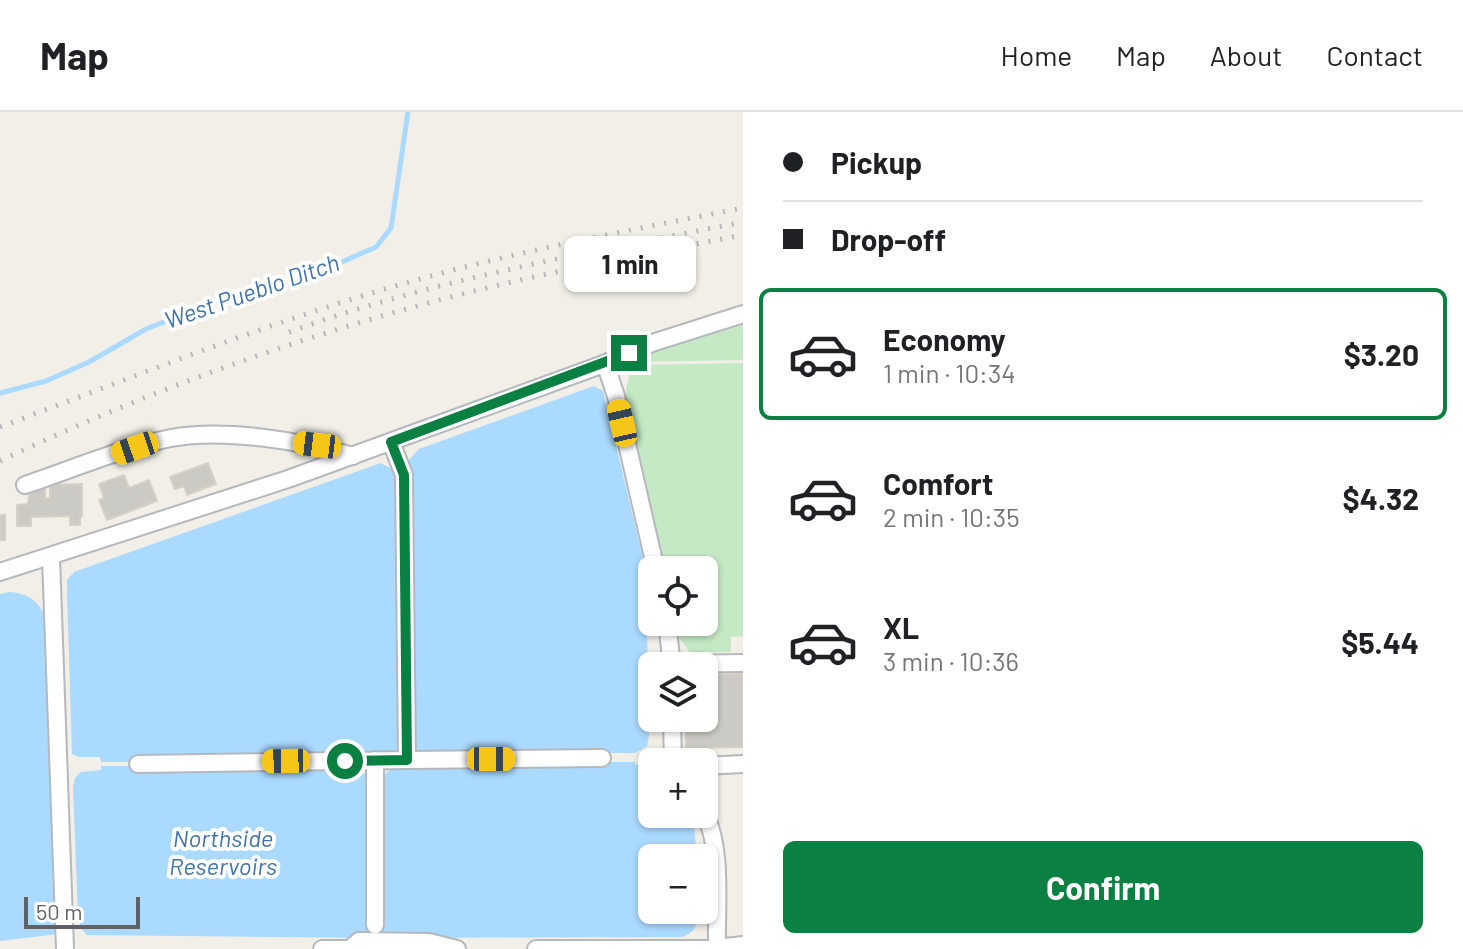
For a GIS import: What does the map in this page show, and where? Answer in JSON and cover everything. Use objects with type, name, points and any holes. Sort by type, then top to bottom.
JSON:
[{"type":"lane","points":[[0,572],[353,456],[652,343],[743,314]]},
{"type":"lane","points":[[605,363],[616,396],[653,556]]},
{"type":"lane","points":[[25,485],[135,448],[172,438],[203,435],[317,445],[353,456]]},
{"type":"lane","points":[[391,442],[404,475],[407,760]]},
{"type":"lane","points":[[51,557],[65,949]]},
{"type":"lane","points":[[718,664],[743,663]]},
{"type":"lane","points":[[138,764],[602,758]]},
{"type":"lane","points":[[375,760],[375,925]]},
{"type":"lane","points":[[718,765],[743,764]]},
{"type":"lane","points":[[711,828],[715,848],[717,948]]},
{"type":"lane","points":[[322,949],[350,949],[359,941],[429,942],[457,949]]},
{"type":"lane","points":[[536,949],[717,948],[743,945]]},
{"type":"green space","points":[[743,321],[743,360],[635,362],[657,347]]},
{"type":"green space","points":[[743,363],[743,636],[731,637],[731,652],[690,652],[680,639],[679,636],[718,636],[718,556],[661,556],[626,409],[626,389],[632,365]]},
{"type":"water","points":[[594,386],[603,391],[642,556],[638,556],[638,636],[647,636],[647,652],[638,652],[638,732],[649,732],[647,746],[638,748],[635,753],[420,752],[413,745],[409,460],[419,449]]},
{"type":"water","points":[[381,463],[394,470],[400,482],[402,746],[393,754],[132,757],[131,762],[101,762],[100,757],[72,754],[67,580],[74,572]]},
{"type":"water","points":[[9,592],[34,600],[47,623],[58,934],[0,941],[0,594]]},
{"type":"water","points":[[605,762],[635,762],[638,765],[638,828],[694,828],[696,844],[638,844],[638,924],[697,924],[690,933],[681,937],[377,938],[380,778],[394,767],[605,765]]},
{"type":"water","name":"Northside Reservoirs","points":[[101,766],[131,766],[132,769],[357,767],[370,778],[374,938],[87,935],[78,918],[73,787],[75,778],[81,772],[101,770]]},
{"type":"building","points":[[208,463],[216,484],[187,495],[184,486],[175,489],[170,477]]},
{"type":"building","points":[[124,475],[129,488],[149,480],[157,501],[107,520],[99,500],[104,498],[99,484]]},
{"type":"building","points":[[82,484],[80,525],[70,525],[70,516],[31,517],[31,526],[17,526],[17,505],[28,504],[30,489],[45,489],[45,498],[50,498],[50,485]]},
{"type":"building","points":[[0,515],[5,515],[5,540],[0,540]]},
{"type":"building","points":[[743,674],[743,747],[686,748],[685,732],[718,732],[718,675]]},
{"type":"waterway","name":"West Pueblo Ditch","points":[[0,393],[46,381],[89,362],[146,329],[218,301],[303,279],[376,247],[391,228],[408,112]]},
{"type":"railway","points":[[0,427],[354,298],[532,251],[743,208]]},
{"type":"railway","points":[[289,332],[344,313],[457,282],[743,222]]},
{"type":"railway","points":[[0,461],[157,393],[318,335],[545,274],[743,235]]},
{"type":"route","points":[[345,761],[407,760],[404,475],[391,442],[629,353]]}]
